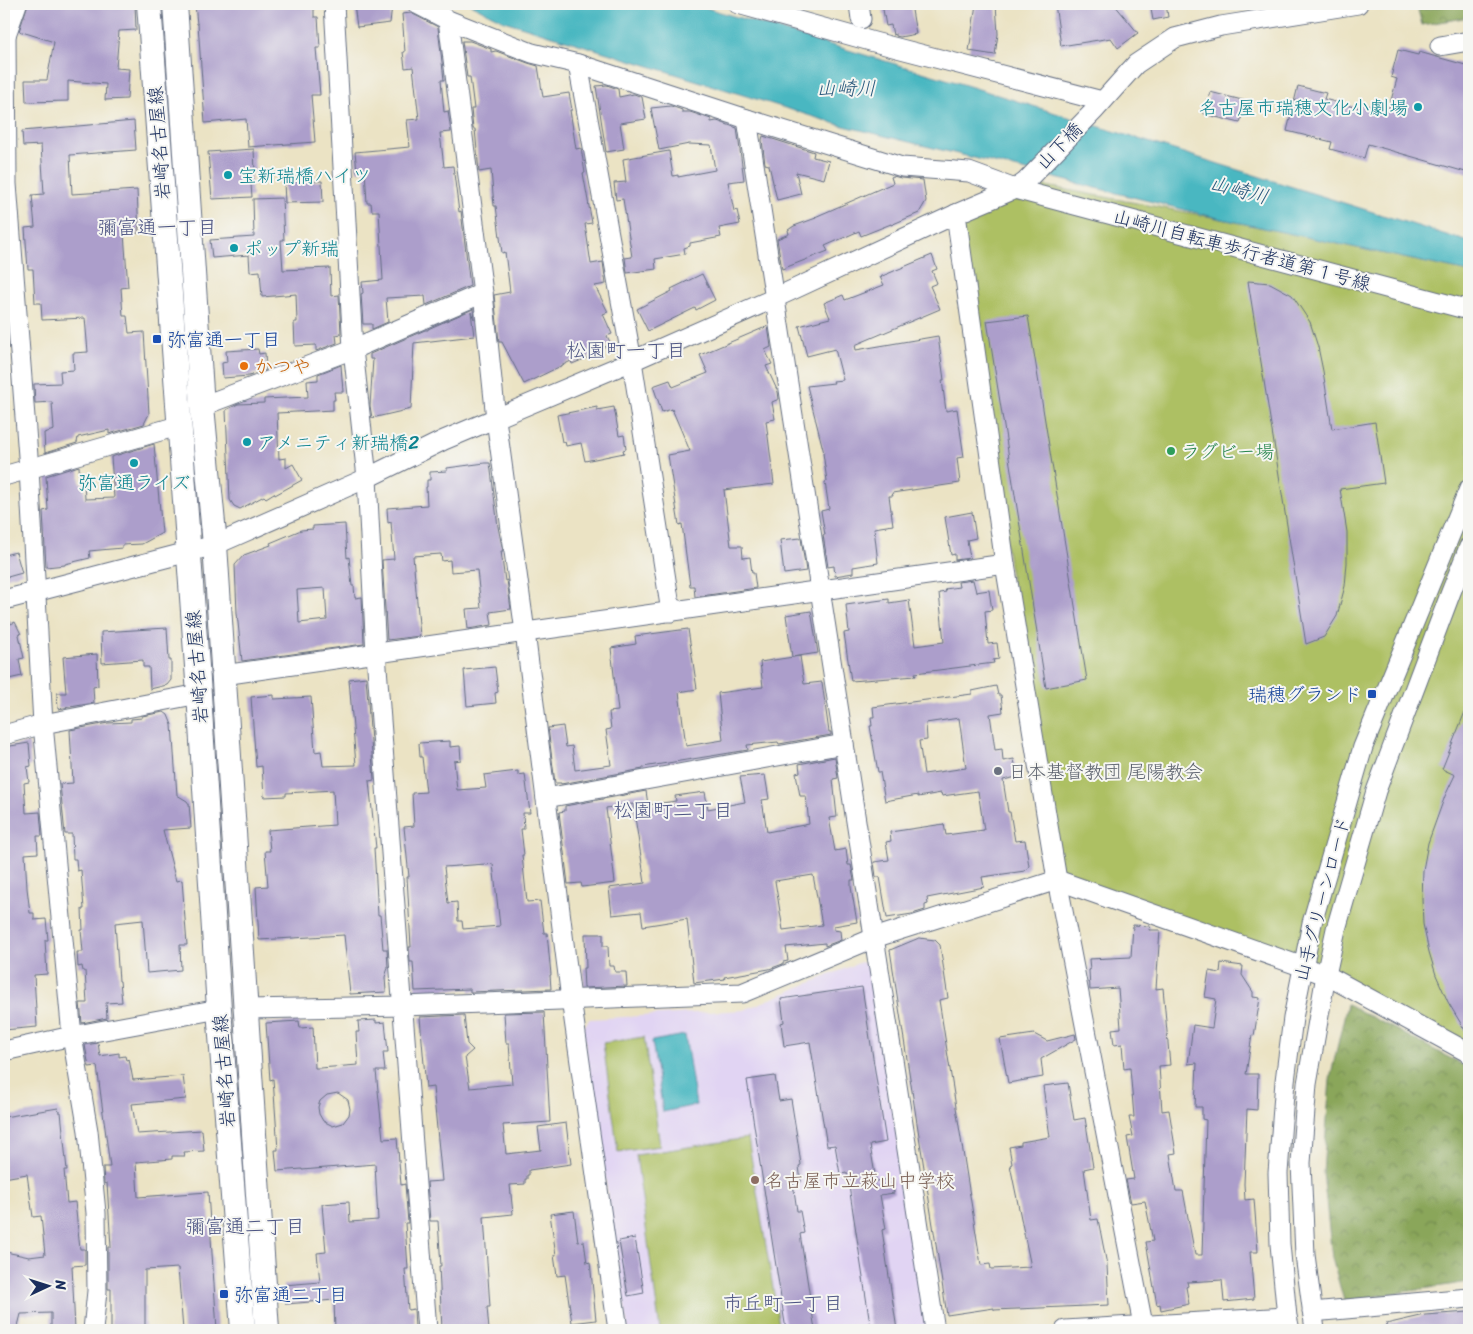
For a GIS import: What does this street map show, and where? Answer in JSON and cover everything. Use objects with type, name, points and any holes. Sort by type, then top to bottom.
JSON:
[{"type":"main road","name":"岩崎名古屋線","points":[[149,4],[181,425],[219,1009],[243,1330]]},
{"type":"main road","name":"岩崎名古屋線","points":[[175,4],[202,406],[215,545],[267,1330]]},
{"type":"street","points":[[17,4],[5,34],[6,184],[29,469],[43,724],[72,1036],[88,1131],[96,1213],[97,1291],[93,1330]]},
{"type":"street","points":[[334,4],[353,349],[367,478],[376,654],[427,1330]]},
{"type":"street","name":"山崎川自転車歩行者道第１号線","points":[[417,4],[448,20],[532,53],[578,64],[902,167],[969,172],[1469,310]]},
{"type":"street","points":[[738,4],[1098,106]]},
{"type":"street","name":"山下橋","points":[[1020,185],[1098,106],[1136,64],[1175,38],[1221,26],[1358,4]]},
{"type":"street","points":[[448,20],[483,293],[496,419],[571,999],[618,1330]]},
{"type":"street","points":[[1440,46],[1469,41]]},
{"type":"street","points":[[578,64],[632,361],[671,612]]},
{"type":"street","points":[[747,119],[935,1330]]},
{"type":"street","points":[[4,600],[215,545],[367,478],[444,440],[632,361],[775,298],[1020,185]]},
{"type":"street","points":[[956,214],[1005,564],[1057,880],[1144,1328]]},
{"type":"street","points":[[202,406],[353,349],[483,293]]},
{"type":"street","points":[[4,476],[181,425]]},
{"type":"street","name":"山手グリーンロード","points":[[1288,1324],[1280,1244],[1278,1173],[1285,1081],[1302,966],[1312,923],[1363,748],[1469,489]]},
{"type":"street","name":"山手グリーンロード","points":[[1314,1321],[1305,1255],[1301,1163],[1307,1084],[1326,975],[1336,929],[1376,791],[1469,547]]},
{"type":"street","points":[[223,675],[1005,564]]},
{"type":"street","points":[[4,735],[43,724],[199,694]]},
{"type":"street","points":[[546,798],[844,744]]},
{"type":"street","points":[[246,1009],[403,1006],[742,993],[874,938],[1057,880],[1326,975],[1469,1052]]},
{"type":"street","points":[[4,1051],[72,1036],[219,1009]]},
{"type":"street","points":[[1314,1321],[1469,1298]]},
{"type":"street","points":[[1065,1330],[1288,1324]]},
{"type":"shaded area","name":"名古屋市立萩山中学校","points":[[861,962],[869,965],[929,1330],[628,1330],[583,1029],[589,1019],[744,1010]]},
{"type":"green space","points":[[1469,4],[1469,17],[1422,25],[1418,10]]},
{"type":"green space","points":[[1025,182],[1222,219],[1469,272],[1469,1053],[1326,975],[1057,880],[956,214]]},
{"type":"green space","points":[[1347,1004],[1469,1068],[1469,1282],[1344,1301],[1332,1258],[1323,1172],[1330,1079]]},
{"type":"green space","points":[[644,1037],[660,1146],[618,1152],[603,1043]]},
{"type":"green space","points":[[748,1138],[780,1330],[660,1330],[636,1155]]},
{"type":"water","name":"山崎川","points":[[470,4],[693,4],[956,82],[1469,242],[1469,272],[1222,219],[840,125],[504,21]]},
{"type":"water","points":[[685,1035],[696,1105],[663,1112],[652,1041]]},
{"type":"building","points":[[28,4],[135,4],[136,30],[119,31],[116,68],[129,69],[127,99],[105,100],[106,84],[68,81],[68,101],[26,102],[25,80],[47,80],[54,42],[19,31]]},
{"type":"building","points":[[195,4],[314,4],[314,17],[318,17],[320,48],[316,48],[320,95],[311,95],[315,142],[248,147],[246,119],[205,123]]},
{"type":"building","points":[[354,4],[392,5],[390,23],[357,27]]},
{"type":"building","points":[[882,4],[911,4],[916,34],[900,37],[896,36],[896,34],[893,35],[891,25],[886,26]]},
{"type":"building","points":[[976,4],[996,4],[998,34],[995,55],[969,51]]},
{"type":"building","points":[[1055,4],[1114,4],[1138,33],[1118,48],[1111,38],[1061,46]]},
{"type":"building","points":[[1150,4],[1166,4],[1168,17],[1153,20]]},
{"type":"building","points":[[411,13],[438,27],[444,80],[441,80],[444,112],[448,111],[451,132],[440,133],[444,167],[453,166],[459,212],[461,211],[470,286],[426,305],[425,296],[386,298],[388,322],[372,329],[372,324],[363,324],[361,294],[363,293],[362,282],[383,280],[379,211],[372,211],[371,203],[367,203],[365,170],[357,171],[355,152],[410,147],[407,120],[419,119],[413,67],[405,68],[402,14]]},
{"type":"building","points":[[462,41],[470,41],[491,49],[491,52],[496,51],[538,66],[543,97],[569,93],[576,149],[581,148],[585,173],[583,173],[592,223],[585,224],[591,264],[603,262],[606,284],[595,286],[608,312],[603,314],[612,334],[607,336],[611,344],[591,353],[592,356],[572,364],[571,361],[524,384],[502,342],[499,342],[494,295],[510,292],[505,252],[502,253],[496,206],[494,206],[491,170],[479,172],[471,109],[474,109],[470,77],[467,77]]},
{"type":"building","points":[[1398,50],[1418,55],[1419,52],[1469,66],[1469,173],[1368,144],[1364,158],[1330,149],[1332,142],[1287,131],[1298,86],[1326,93],[1324,99],[1358,108],[1359,103],[1388,111],[1397,79],[1391,77]]},
{"type":"building","points":[[607,85],[618,89],[619,97],[634,94],[642,97],[646,119],[620,123],[624,149],[606,152],[596,86]]},
{"type":"building","points":[[1210,92],[1246,101],[1240,123],[1204,114]]},
{"type":"building","points":[[671,106],[682,110],[682,112],[690,112],[711,119],[711,122],[717,121],[737,128],[744,180],[728,182],[734,211],[737,210],[740,224],[719,228],[721,237],[690,243],[690,246],[684,248],[685,254],[655,259],[656,269],[627,273],[625,258],[632,257],[623,199],[616,200],[614,183],[626,182],[623,159],[669,151],[673,176],[678,175],[678,177],[715,170],[711,145],[689,144],[659,150],[651,108]]},
{"type":"building","points":[[134,121],[136,150],[70,155],[72,194],[137,190],[139,233],[124,234],[128,287],[121,288],[123,316],[127,316],[129,333],[144,332],[149,414],[144,424],[109,434],[109,430],[78,437],[77,443],[45,453],[44,433],[54,430],[52,402],[35,403],[34,384],[61,383],[60,371],[74,370],[73,353],[88,352],[85,318],[42,320],[41,303],[35,303],[33,269],[28,269],[25,228],[35,227],[32,195],[44,194],[41,145],[23,146],[22,131]]},
{"type":"building","points":[[763,136],[814,152],[813,157],[829,161],[824,179],[796,172],[801,194],[777,200],[769,165],[765,164]]},
{"type":"building","name":"宝新瑞橋ハイツ","points":[[254,149],[255,172],[250,172],[252,197],[212,199],[208,152]]},
{"type":"building","points":[[891,177],[923,180],[926,201],[919,213],[861,236],[859,231],[825,246],[828,251],[782,269],[777,239],[789,234],[788,230],[794,226],[893,183]]},
{"type":"building","points":[[322,181],[323,202],[285,203],[284,182]]},
{"type":"building","points":[[282,198],[284,240],[281,240],[283,270],[330,268],[331,296],[339,295],[341,334],[336,335],[337,343],[316,351],[316,345],[295,346],[294,322],[297,322],[296,294],[262,297],[260,271],[250,272],[249,255],[212,258],[210,240],[254,237],[253,199]]},
{"type":"building","points":[[932,255],[937,269],[932,271],[937,283],[930,286],[940,309],[855,345],[856,350],[938,336],[946,411],[957,409],[964,457],[957,458],[960,483],[892,493],[893,496],[889,496],[893,525],[874,528],[878,563],[853,567],[853,573],[835,576],[834,566],[828,567],[823,535],[825,535],[821,511],[829,509],[825,482],[827,481],[824,453],[807,386],[843,380],[835,349],[807,356],[799,326],[830,318],[824,303],[843,295],[845,300],[884,285],[880,277]]},
{"type":"building","points":[[702,274],[715,300],[648,331],[637,309]]},
{"type":"building","points":[[1248,281],[1270,283],[1292,295],[1310,322],[1323,371],[1332,429],[1375,422],[1384,483],[1340,489],[1347,532],[1345,586],[1337,616],[1324,637],[1306,644]]},
{"type":"building","points":[[473,309],[474,319],[471,312],[474,336],[414,343],[411,409],[372,418],[370,406],[373,359],[370,359],[370,354]]},
{"type":"building","points":[[1028,316],[1087,680],[1046,688],[987,321]]},
{"type":"building","points":[[768,326],[771,347],[765,350],[772,364],[766,366],[778,392],[779,399],[772,402],[775,419],[766,421],[774,484],[724,490],[731,546],[742,546],[743,558],[750,557],[756,588],[695,597],[694,586],[690,586],[682,524],[679,525],[668,455],[690,451],[672,409],[662,412],[653,386],[670,380],[673,387],[708,373],[700,355]]},
{"type":"building","name":"かつや","points":[[258,349],[259,354],[265,353],[266,370],[249,376],[223,378],[222,363],[227,362],[226,351]]},
{"type":"building","points":[[341,365],[343,392],[334,392],[333,410],[277,413],[279,459],[286,458],[286,468],[293,464],[302,480],[275,495],[274,493],[266,498],[264,496],[240,509],[234,506],[230,500],[226,410],[238,404],[264,403],[264,399],[308,397],[307,381],[318,380],[318,374]]},
{"type":"building","points":[[597,407],[597,410],[614,407],[619,436],[624,435],[626,449],[623,450],[624,453],[585,461],[581,443],[566,446],[565,441],[562,442],[557,415]]},
{"type":"building","points":[[154,444],[162,533],[142,544],[122,545],[122,548],[89,551],[90,558],[65,565],[46,567],[43,511],[48,510],[46,476],[79,466],[80,483],[84,483],[85,499],[114,498],[111,457]]},
{"type":"building","points":[[490,463],[503,551],[501,551],[505,581],[507,580],[511,609],[490,612],[492,625],[468,629],[466,609],[481,608],[477,570],[451,572],[450,560],[442,561],[441,554],[413,556],[420,636],[387,640],[382,560],[394,559],[391,522],[388,523],[387,508],[427,505],[426,487],[427,480],[430,480],[430,472],[447,471],[447,468]]},
{"type":"building","points":[[972,512],[976,538],[967,540],[970,558],[955,560],[955,554],[951,555],[945,517]]},
{"type":"building","points":[[345,524],[347,558],[349,557],[352,586],[354,586],[355,598],[362,597],[364,644],[242,661],[235,565],[244,555],[271,545],[270,543],[301,530],[313,529],[313,526]],"holes":[[[325,588],[327,620],[299,623],[297,590]]]},
{"type":"building","points":[[801,538],[806,571],[784,574],[780,540]]},
{"type":"building","points":[[16,552],[22,573],[4,578],[4,555]]},
{"type":"building","points":[[973,580],[976,592],[989,590],[992,610],[985,611],[988,644],[997,643],[999,659],[993,660],[994,663],[915,673],[916,676],[851,681],[844,633],[849,632],[846,605],[889,599],[889,603],[909,600],[915,646],[944,642],[939,593],[946,592],[945,589],[959,587],[958,582]]},
{"type":"building","points":[[811,611],[818,653],[792,657],[786,615]]},
{"type":"building","points":[[10,621],[11,624],[15,622],[21,634],[19,635],[24,658],[19,659],[22,676],[4,680],[4,622]]},
{"type":"building","points":[[167,628],[169,660],[171,660],[171,680],[167,685],[150,689],[149,667],[143,667],[143,660],[102,663],[101,632]]},
{"type":"building","points":[[688,629],[697,689],[679,692],[686,746],[723,740],[718,693],[763,687],[760,662],[800,656],[804,684],[822,682],[831,735],[779,744],[778,742],[747,745],[748,750],[643,767],[643,769],[561,784],[555,783],[548,728],[563,726],[566,747],[572,746],[575,770],[611,765],[606,730],[611,729],[609,712],[618,711],[611,648],[636,644],[635,636]]},
{"type":"building","points":[[97,654],[98,686],[93,687],[94,703],[58,709],[57,693],[66,693],[63,657]]},
{"type":"building","points":[[495,667],[498,692],[495,693],[496,703],[467,706],[464,670]]},
{"type":"building","points":[[366,677],[374,780],[369,781],[376,848],[374,848],[378,915],[380,915],[383,949],[387,949],[388,968],[385,977],[386,992],[350,994],[344,935],[259,940],[256,887],[268,886],[265,851],[270,851],[268,830],[335,825],[333,790],[286,793],[286,796],[264,797],[262,766],[256,767],[251,697],[274,695],[274,699],[311,697],[315,752],[321,751],[323,766],[356,765],[349,679]]},
{"type":"building","points":[[996,686],[998,695],[1001,695],[1003,712],[990,714],[995,750],[1002,749],[1003,761],[1014,759],[1017,777],[1003,780],[1015,841],[1025,840],[1029,866],[1025,871],[982,877],[984,887],[927,898],[928,904],[925,905],[925,910],[887,918],[880,877],[876,877],[874,862],[889,860],[886,842],[891,841],[890,832],[944,824],[946,835],[984,830],[978,791],[942,796],[941,793],[918,797],[918,795],[885,801],[870,726],[872,726],[871,717],[874,717],[873,707],[972,694],[972,691]],"holes":[[[959,718],[966,768],[924,774],[919,741],[927,740],[926,723]]]},
{"type":"building","points":[[1469,702],[1469,1037],[1448,1002],[1436,975],[1423,924],[1422,899],[1423,870],[1428,843],[1445,796],[1455,775],[1442,769]]},
{"type":"building","points":[[164,712],[168,715],[172,725],[177,795],[189,804],[191,828],[163,830],[176,881],[182,880],[187,945],[180,945],[181,970],[147,973],[143,920],[115,923],[122,1002],[106,1003],[107,1018],[82,1023],[80,1003],[87,1003],[85,971],[83,971],[82,966],[78,967],[77,952],[83,952],[81,930],[83,930],[82,909],[84,909],[81,870],[77,871],[76,859],[73,859],[72,834],[65,834],[60,784],[73,783],[70,730],[108,723],[131,722],[131,719]]},
{"type":"building","points":[[450,741],[450,747],[460,746],[461,760],[454,761],[457,790],[486,788],[484,775],[518,771],[518,775],[525,774],[530,813],[523,813],[524,829],[521,829],[527,902],[540,901],[544,933],[547,933],[551,989],[470,992],[470,989],[415,991],[413,962],[410,962],[409,947],[411,947],[407,877],[409,877],[404,827],[414,826],[412,793],[426,792],[419,743]],"holes":[[[493,864],[500,926],[463,929],[462,921],[458,921],[457,902],[448,903],[444,867]]]},
{"type":"building","points":[[29,743],[31,766],[27,767],[29,782],[24,783],[26,813],[40,812],[42,836],[37,836],[38,853],[25,854],[27,888],[30,913],[34,913],[34,920],[46,919],[48,940],[45,940],[47,974],[34,975],[37,1027],[4,1030],[4,747]]},
{"type":"building","points":[[835,757],[838,778],[833,779],[837,817],[829,818],[835,851],[846,849],[848,865],[851,865],[854,880],[851,880],[851,887],[857,922],[834,926],[834,930],[840,931],[841,940],[825,946],[825,943],[786,947],[788,961],[783,962],[783,964],[769,969],[724,977],[725,979],[694,983],[687,919],[643,926],[641,912],[612,915],[609,888],[645,883],[633,804],[606,808],[615,883],[582,887],[581,883],[568,884],[559,812],[565,811],[565,806],[646,791],[648,805],[676,801],[675,796],[705,792],[708,809],[745,802],[740,777],[765,775],[769,799],[762,800],[767,832],[809,824],[806,796],[800,796],[796,773],[800,772],[799,764]],"holes":[[[813,875],[822,925],[783,930],[775,881]]]},
{"type":"building","points":[[1133,925],[1150,926],[1149,930],[1160,930],[1156,989],[1163,988],[1170,1065],[1159,1066],[1162,1111],[1169,1110],[1176,1153],[1170,1154],[1176,1191],[1183,1191],[1195,1255],[1202,1255],[1206,1120],[1202,1119],[1202,1107],[1195,1107],[1197,1063],[1188,1064],[1193,1025],[1212,1028],[1216,999],[1205,997],[1209,971],[1220,973],[1221,963],[1243,966],[1242,975],[1253,992],[1253,997],[1260,998],[1246,1074],[1258,1074],[1257,1110],[1247,1109],[1244,1184],[1245,1200],[1254,1199],[1258,1252],[1250,1252],[1254,1299],[1224,1302],[1222,1280],[1187,1282],[1189,1304],[1161,1310],[1160,1304],[1157,1305],[1146,1242],[1153,1241],[1145,1201],[1131,1203],[1126,1180],[1134,1179],[1127,1137],[1133,1136],[1129,1117],[1134,1117],[1130,1068],[1124,1069],[1122,1044],[1114,1045],[1112,1029],[1121,1028],[1118,988],[1090,990],[1089,959],[1131,957]]},
{"type":"building","points":[[585,934],[603,934],[603,946],[608,946],[609,966],[614,966],[615,972],[626,972],[627,986],[584,988],[583,968],[586,968]]},
{"type":"building","points":[[919,938],[935,940],[940,945],[948,998],[939,1000],[981,1265],[990,1264],[991,1269],[1031,1267],[1010,1165],[1012,1164],[1009,1147],[1021,1145],[1021,1142],[1050,1137],[1043,1086],[1068,1083],[1074,1120],[1085,1118],[1093,1167],[1084,1169],[1091,1220],[1098,1219],[1107,1265],[1109,1305],[994,1310],[994,1308],[947,1315],[890,950]]},
{"type":"building","points":[[862,987],[886,1142],[870,1145],[876,1181],[892,1179],[894,1193],[880,1195],[886,1229],[882,1230],[897,1330],[871,1330],[847,1173],[840,1174],[835,1145],[827,1146],[810,1042],[784,1046],[781,1023],[784,1022],[781,999]]},
{"type":"building","points":[[544,1012],[550,1122],[503,1125],[506,1154],[541,1150],[538,1127],[566,1123],[571,1164],[529,1170],[525,1184],[510,1185],[513,1214],[484,1217],[490,1307],[487,1307],[489,1330],[442,1330],[438,1221],[430,1221],[427,1182],[442,1181],[433,1087],[426,1088],[420,1017],[464,1015],[467,1044],[473,1050],[465,1057],[470,1088],[512,1084],[509,1043],[506,1043],[504,1013]]},
{"type":"building","points":[[376,1020],[376,1023],[385,1022],[388,1052],[383,1052],[385,1071],[376,1071],[383,1139],[397,1138],[401,1185],[405,1184],[408,1223],[405,1223],[408,1269],[405,1269],[408,1310],[414,1309],[415,1329],[335,1330],[334,1300],[286,1304],[284,1285],[320,1282],[317,1253],[326,1252],[322,1204],[349,1202],[350,1222],[378,1220],[375,1164],[277,1171],[275,1150],[278,1150],[273,1079],[270,1080],[266,1023],[299,1021],[300,1028],[313,1027],[315,1068],[320,1068],[358,1065],[356,1032],[359,1032],[358,1021]],"holes":[[[338,1093],[348,1100],[349,1115],[343,1123],[333,1126],[323,1121],[318,1107],[320,1101],[327,1095]]]},
{"type":"building","points":[[1034,1034],[1047,1041],[1075,1034],[1076,1039],[1041,1059],[1043,1077],[1008,1083],[1000,1039]]},
{"type":"building","points":[[98,1043],[100,1056],[119,1053],[119,1057],[125,1056],[126,1060],[129,1059],[133,1080],[183,1076],[186,1099],[132,1104],[137,1134],[202,1130],[204,1151],[184,1152],[185,1156],[172,1156],[172,1159],[136,1162],[138,1197],[208,1192],[217,1330],[183,1330],[178,1268],[145,1270],[145,1330],[111,1330],[111,1289],[108,1289],[108,1247],[111,1247],[107,1183],[104,1184],[103,1167],[110,1167],[97,1066],[89,1067],[85,1045]]},
{"type":"building","points":[[775,1076],[779,1101],[791,1099],[798,1143],[801,1182],[793,1183],[797,1211],[800,1211],[804,1233],[800,1234],[815,1330],[786,1330],[747,1080]]},
{"type":"building","points":[[58,1108],[59,1112],[61,1112],[67,1170],[64,1170],[67,1203],[75,1202],[80,1249],[85,1249],[85,1265],[72,1266],[75,1330],[51,1330],[51,1313],[21,1314],[17,1330],[4,1330],[4,1264],[6,1252],[29,1257],[45,1255],[41,1216],[33,1217],[27,1174],[4,1178],[4,1117]]},
{"type":"building","points":[[574,1211],[578,1242],[584,1241],[587,1263],[590,1262],[596,1320],[572,1323],[565,1275],[557,1276],[550,1214]]},
{"type":"building","points":[[635,1238],[644,1293],[628,1296],[619,1241]]},
{"type":"building","points":[[1469,1312],[1469,1330],[1387,1330],[1386,1324],[1425,1315]]},
{"type":"place","name":"名古屋市瑞穂文化小劇場","points":[[1418,107]]},
{"type":"place","name":"宝新瑞橋ハイツ","points":[[228,175]]},
{"type":"place","name":"ポップ新瑞","points":[[234,248]]},
{"type":"place","name":"弥富通一丁目","points":[[157,339]]},
{"type":"place","name":"かつや","points":[[244,366]]},
{"type":"place","name":"アメニティ新瑞橋2","points":[[247,442]]},
{"type":"place","name":"ラグビー場","points":[[1171,451]]},
{"type":"place","name":"弥富通ライズ","points":[[134,463]]},
{"type":"place","name":"瑞穂グランド","points":[[1372,694]]},
{"type":"place","name":"日本基督教団 尾陽教会","points":[[998,771]]},
{"type":"place","name":"名古屋市立萩山中学校","points":[[755,1180]]},
{"type":"place","name":"弥富通二丁目","points":[[224,1294]]},
{"type":"district","name":"彌富通一丁目","points":[[157,227]]},
{"type":"district","name":"松園町一丁目","points":[[626,350]]},
{"type":"district","name":"松園町二丁目","points":[[673,810]]},
{"type":"district","name":"彌富通二丁目","points":[[245,1226]]},
{"type":"district","name":"市丘町一丁目","points":[[783,1303]]}]
